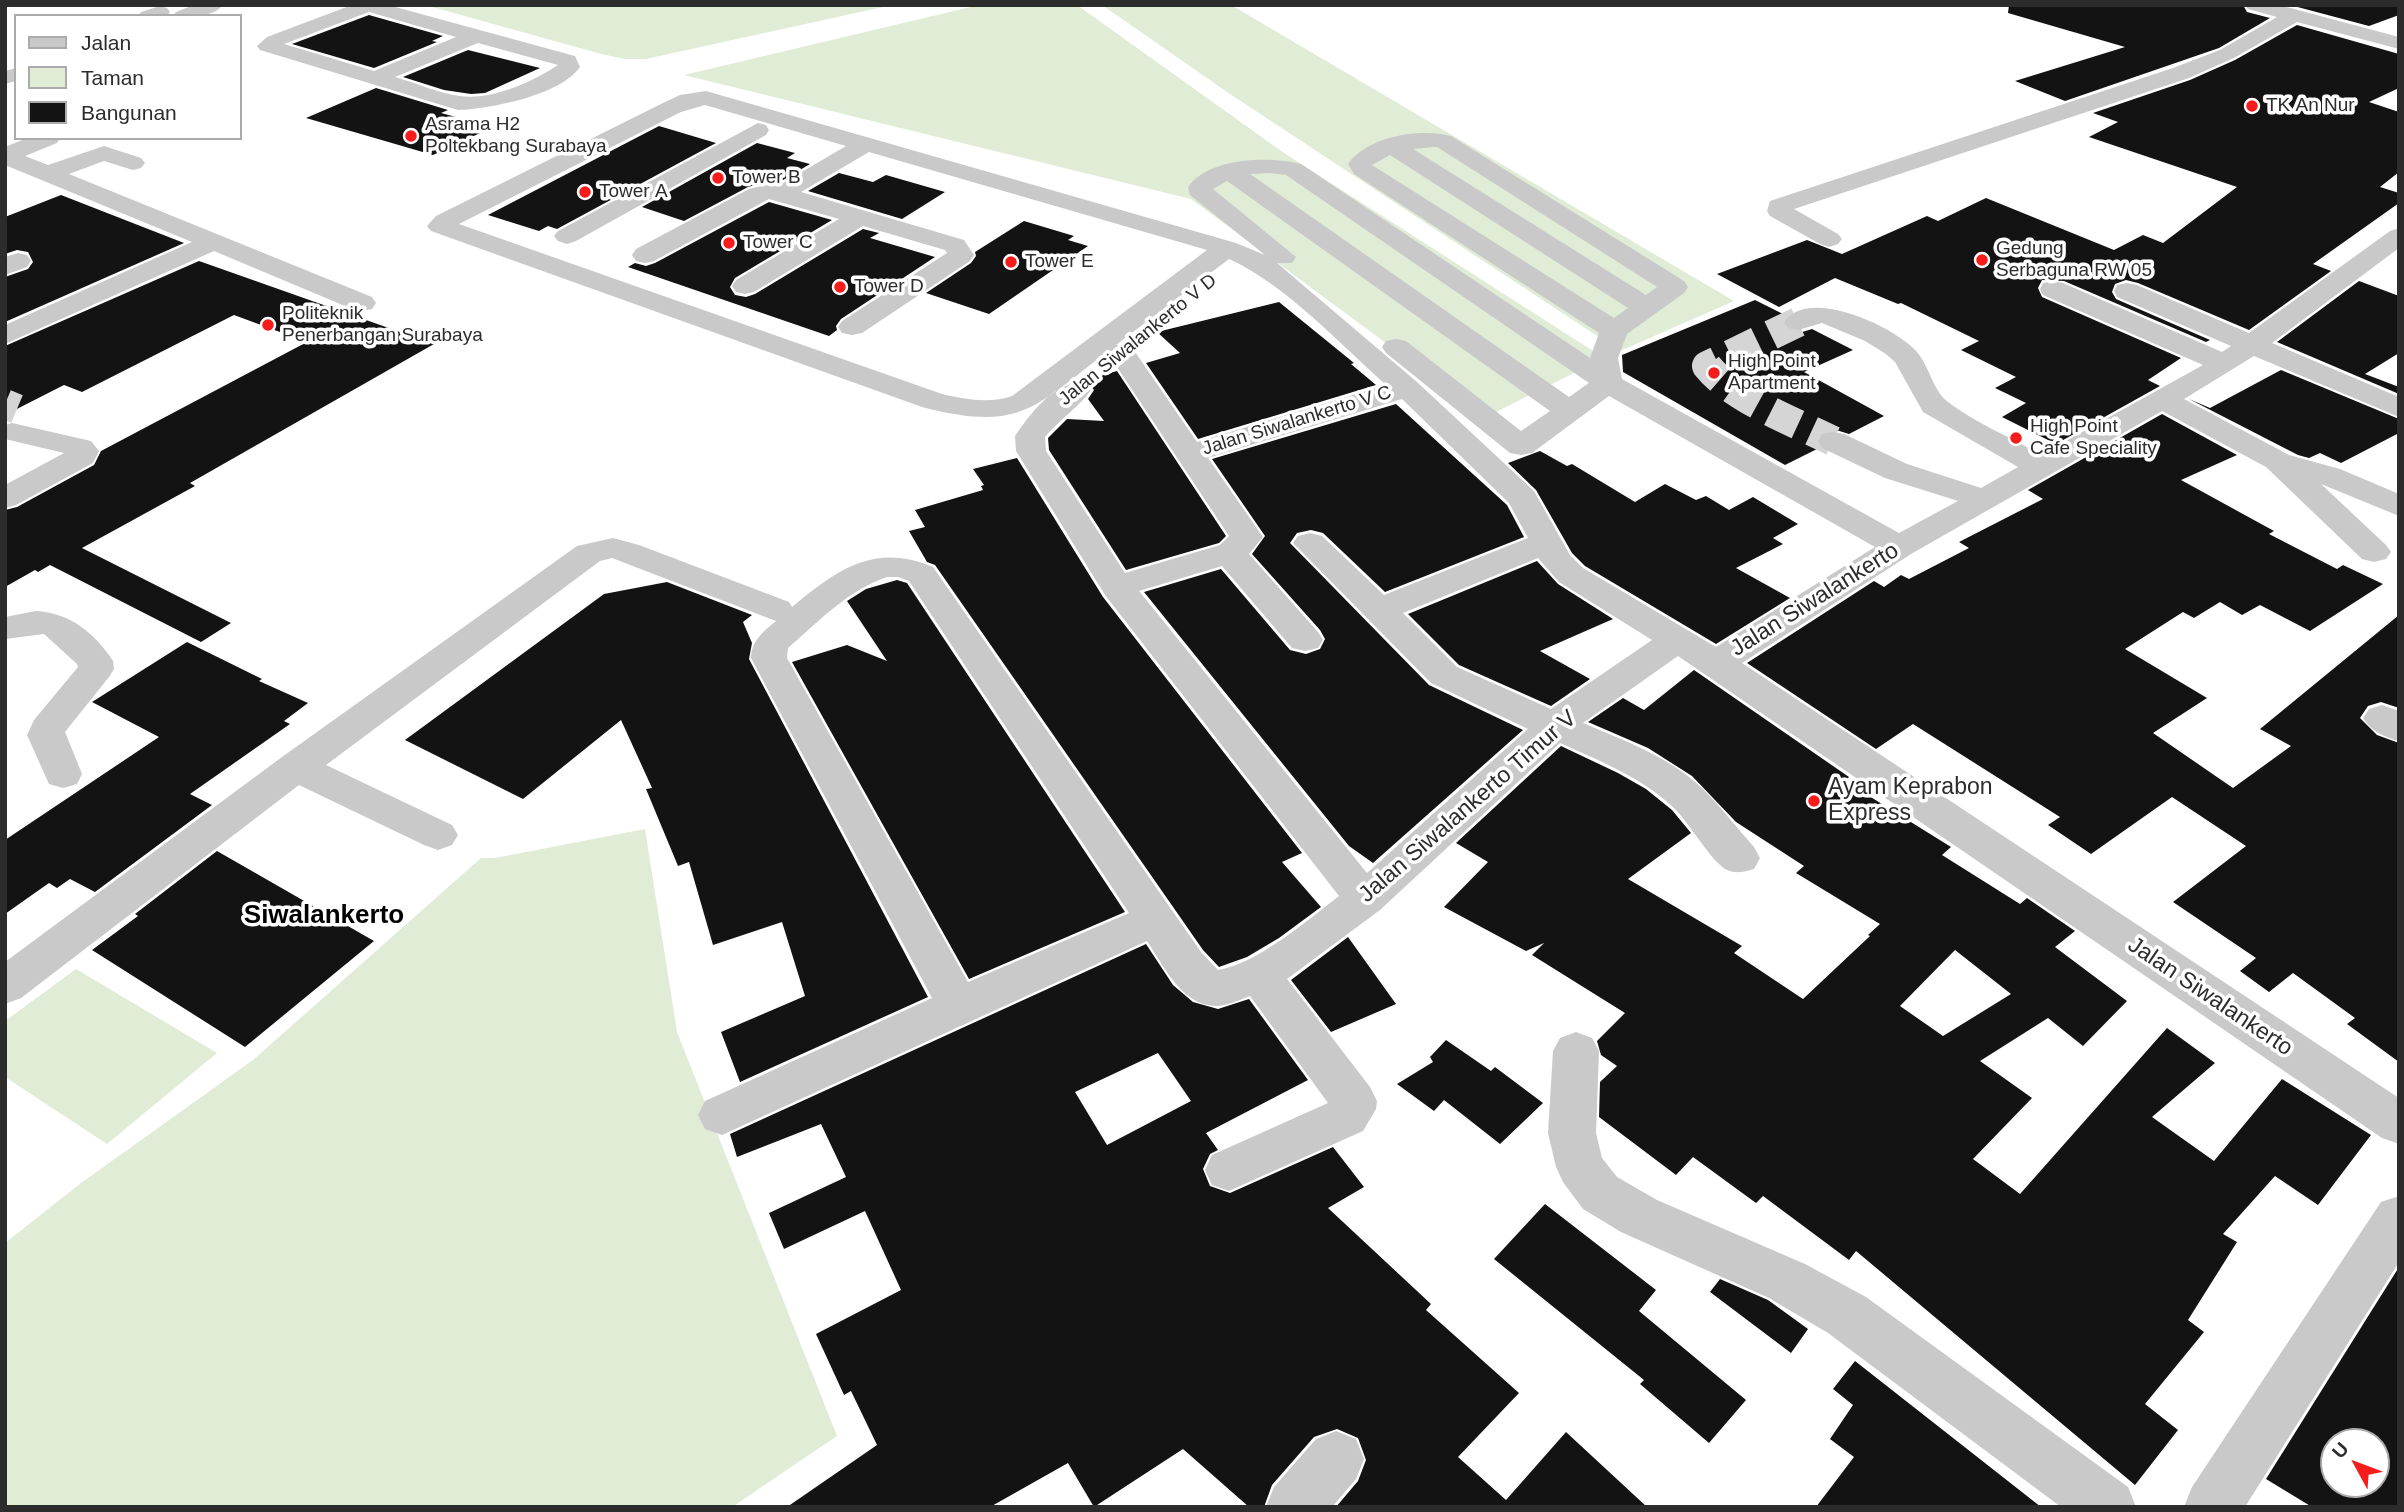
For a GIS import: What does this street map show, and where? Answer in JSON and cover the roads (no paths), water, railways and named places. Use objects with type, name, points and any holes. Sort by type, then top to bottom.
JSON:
[{"type":"street","points":[[188,14],[213,5]]},
{"type":"street","points":[[2255,5],[2399,43]]},
{"type":"street","points":[[367,6],[478,35],[567,61],[569,67],[507,96],[475,104],[458,103],[267,46],[367,6]]},
{"type":"street","points":[[1829,239],[1779,211],[1779,206],[2181,74],[2227,54],[2294,16]]},
{"type":"street","points":[[373,79],[478,35]]},
{"type":"street","points":[[855,150],[706,98],[692,99],[445,221],[441,228],[932,401],[977,409],[1009,407],[1022,402],[1230,252]]},
{"type":"street","points":[[673,107],[758,130],[855,150],[1230,252],[1281,278],[1491,466],[1531,509],[1556,560],[1570,575],[1716,663]]},
{"type":"street","points":[[567,236],[758,130]]},
{"type":"street","points":[[1608,383],[1604,358],[1614,330],[1674,289],[1673,284],[1443,141],[1424,139],[1394,147],[1364,159],[1360,164],[1362,169],[1614,330]]},
{"type":"street","points":[[5,156],[45,140]]},
{"type":"street","points":[[1394,147],[1647,308]]},
{"type":"street","points":[[781,194],[855,150]]},
{"type":"street","points":[[49,173],[99,154],[108,153],[133,163]]},
{"type":"street","points":[[5,156],[362,303]]},
{"type":"street","points":[[1521,446],[1199,190],[1203,183],[1231,172],[1263,165],[1293,169],[1608,383],[1899,547]]},
{"type":"street","points":[[1231,172],[1570,412]]},
{"type":"street","points":[[645,255],[672,222],[770,191],[955,245],[961,255],[852,327]]},
{"type":"street","points":[[620,205],[672,222]]},
{"type":"street","points":[[745,286],[861,217]]},
{"type":"street","name":"Jalan Siwalankerto","points":[[2399,236],[2225,364],[1899,547],[1716,663],[2399,1124]]},
{"type":"street","points":[[5,337],[215,241]]},
{"type":"street","name":"Jalan Siwalankerto V D","points":[[1117,587],[1031,451],[1030,442],[1034,429],[1230,252]]},
{"type":"street","points":[[2053,289],[2225,364]]},
{"type":"street","points":[[2127,292],[2265,336],[2399,385]]},
{"type":"street","points":[[1798,322],[1814,315],[1825,314],[1875,335],[1907,358],[1934,406],[2040,467]]},
{"type":"street","points":[[5,361],[57,336]]},
{"type":"street","points":[[2265,336],[2399,408]]},
{"type":"street","points":[[1121,352],[1247,537],[1233,552],[1117,587],[1365,899]]},
{"type":"street","points":[[1491,466],[1608,383]]},
{"type":"street","name":"Jalan Siwalankerto V C","points":[[1188,454],[1407,388]]},
{"type":"street","points":[[2163,400],[2277,460],[2329,476],[2399,506]]},
{"type":"street","points":[[5,498],[82,456],[84,451],[11,426]]},
{"type":"street","points":[[1833,441],[1896,471],[1985,499]]},
{"type":"street","points":[[2277,460],[2374,552]]},
{"type":"street","points":[[1310,543],[1444,675],[1554,727],[1637,762],[1666,780],[1689,799],[1739,858]]},
{"type":"street","points":[[1379,610],[1546,543]]},
{"type":"street","points":[[5,986],[238,812],[305,771],[627,552],[777,610]]},
{"type":"street","points":[[1233,552],[1232,556],[1305,640]]},
{"type":"street","name":"Jalan Siwalankerto Timur V","points":[[960,1008],[769,658],[773,642],[859,573],[888,565],[901,565],[921,574],[1157,919],[1203,984],[1212,988],[1223,987],[1257,973],[1308,943],[1365,899],[1554,727],[1677,639]]},
{"type":"street","points":[[5,628],[45,621],[62,626],[95,661],[96,669],[47,729],[46,735],[63,774]]},
{"type":"street","points":[[305,771],[438,835]]},
{"type":"street","points":[[722,1115],[960,1008],[1038,968],[1157,919]]},
{"type":"street","points":[[1229,1171],[1346,1117],[1352,1109],[1353,1101],[1257,973]]},
{"type":"street","points":[[1576,1051],[1572,1133],[1580,1167],[1600,1193],[1639,1216],[1787,1281],[1847,1315],[2108,1507]]},
{"type":"street","points":[[2212,1507],[2399,1218]]},
{"type":"street","points":[[1294,1507],[1336,1460]]},
{"type":"tunnel","points":[[1798,322],[1707,366],[1718,378],[1748,399],[1833,441]]},
{"type":"tunnel","points":[[5,404],[17,409]]},
{"type":"place","name":"TK An Nur","points":[[2252,106]]},
{"type":"place","name":"Asrama H2 Poltekbang Surabaya","points":[[411,136]]},
{"type":"place","name":"Tower B","points":[[718,178]]},
{"type":"place","name":"Tower A","points":[[585,192]]},
{"type":"place","name":"Tower C","points":[[729,243]]},
{"type":"place","name":"Gedung Serbaguna RW 05","points":[[1982,260]]},
{"type":"place","name":"Tower E","points":[[1011,262]]},
{"type":"place","name":"Tower D","points":[[840,287]]},
{"type":"place","name":"Politeknik Penerbangan Surabaya","points":[[268,325]]},
{"type":"place","name":"High Point Apartment","points":[[1714,373]]},
{"type":"place","name":"High Point Cafe Speciality","points":[[2016,438]]},
{"type":"place","name":"Ayam Keprabon Express","points":[[1814,801]]},
{"type":"district","name":"Siwalankerto","points":[[324,916]]}]
